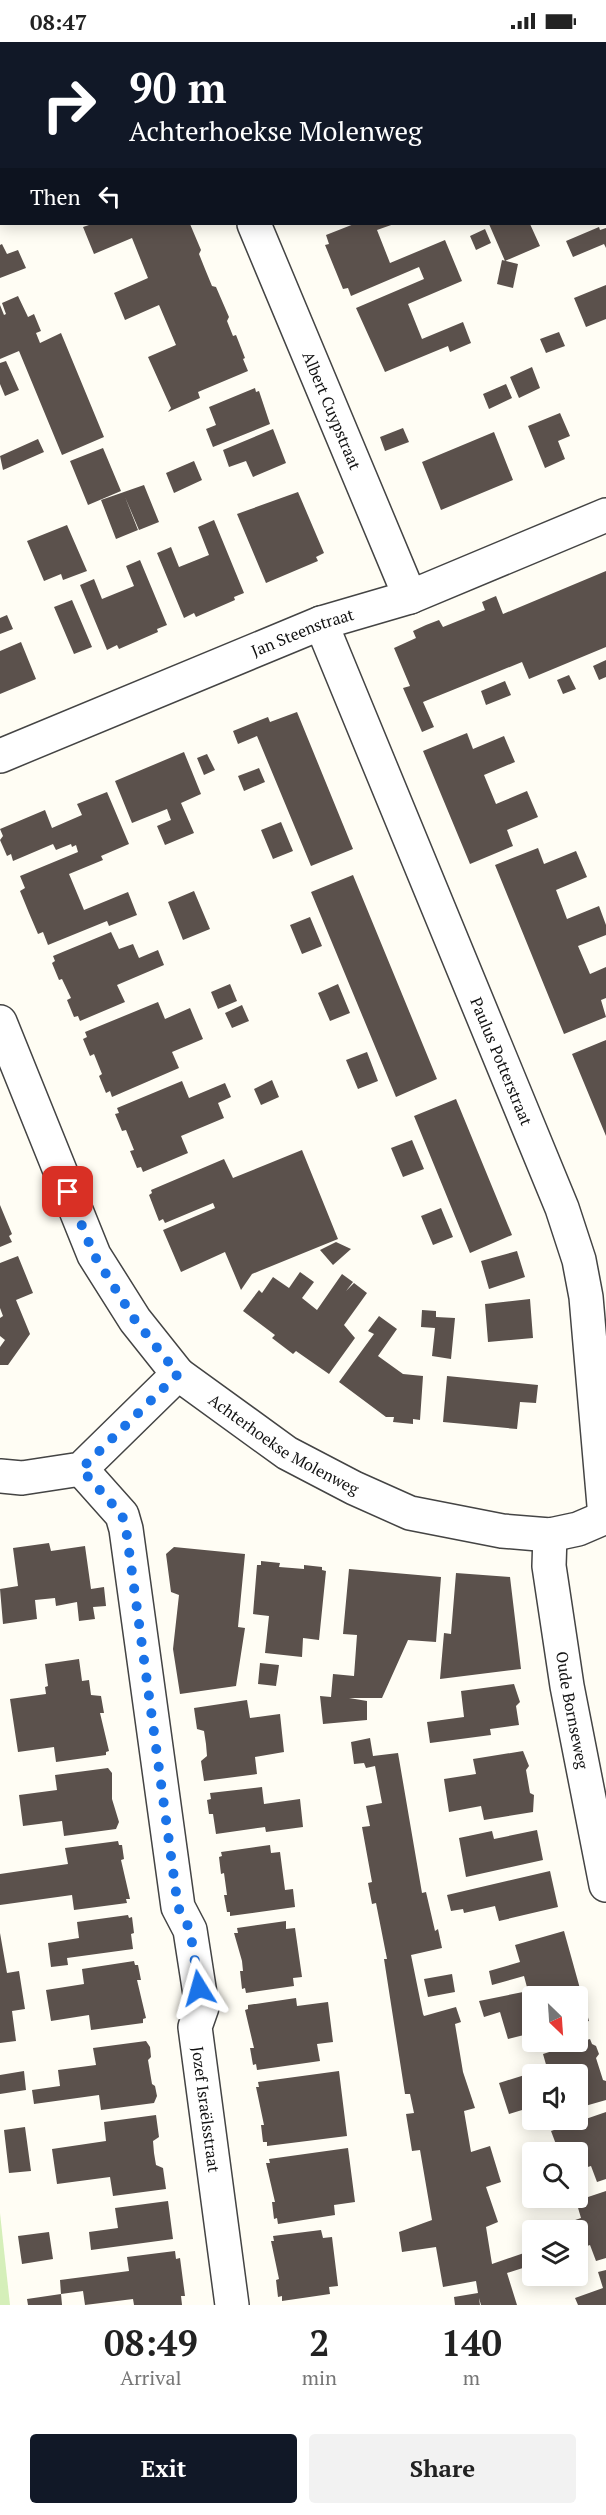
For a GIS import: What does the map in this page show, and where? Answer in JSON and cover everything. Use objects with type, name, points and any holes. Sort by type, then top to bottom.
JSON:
[{"type":"street","name":"Albert Cuypstraat","points":[[254,225],[410,597]]},
{"type":"street","name":"Jan Steenstraat","points":[[0,756],[321,623],[410,597],[606,515]]},
{"type":"street","name":"Paulus Potterstraat","points":[[321,623],[562,1208],[579,1260],[587,1308],[606,1517]]},
{"type":"street","name":"Achterhoekse Molenweg","points":[[0,1022],[94,1255],[135,1320],[178,1374],[233,1417],[287,1453],[372,1497],[410,1513],[502,1531],[550,1535],[578,1529],[606,1517]]},
{"type":"street","points":[[0,1476],[22,1478],[81,1469],[178,1374]]},
{"type":"street","name":"Jozef Israëlsstraat","points":[[81,1469],[122,1515],[126,1529],[178,1907],[190,1930],[202,2007],[195,2027],[232,2305]]},
{"type":"street","name":"Oude Bornseweg","points":[[550,1535],[549,1566],[567,1686],[606,1885]]},
{"type":"green space","points":[[0,2213],[10,2305],[0,2305]]},
{"type":"building","points":[[89,225],[190,225],[201,250],[199,254],[212,286],[216,287],[229,317],[227,321],[233,336],[236,335],[248,371],[198,392],[200,398],[168,412],[171,408],[148,357],[176,345],[159,305],[125,320],[114,293],[148,278],[132,238],[94,254],[83,227]]},
{"type":"building","points":[[351,225],[391,225],[377,230],[390,263],[445,240],[462,281],[408,304],[422,339],[463,322],[471,343],[450,352],[448,346],[385,372],[356,308],[424,279],[419,267],[351,296],[348,288],[343,289],[325,245],[329,244],[326,235]]},
{"type":"building","points":[[489,225],[530,225],[540,246],[505,261]]},
{"type":"building","points":[[599,227],[600,230],[606,228],[606,248],[604,244],[573,257],[566,241]]},
{"type":"building","points":[[485,229],[491,243],[476,250],[470,236]]},
{"type":"building","points":[[2,244],[7,254],[18,250],[26,268],[0,278],[0,245]]},
{"type":"building","points":[[502,260],[518,264],[513,288],[497,284]]},
{"type":"building","points":[[606,285],[606,319],[586,327],[574,298]]},
{"type":"building","points":[[18,296],[28,317],[34,314],[41,331],[36,333],[40,343],[61,333],[104,437],[62,455],[19,351],[0,359],[0,305],[4,315],[6,314],[2,303]]},
{"type":"building","points":[[559,332],[565,346],[546,353],[540,339]]},
{"type":"building","points":[[6,361],[19,390],[5,396],[0,384],[0,363]]},
{"type":"building","points":[[532,367],[540,388],[519,398],[510,377]]},
{"type":"building","points":[[506,384],[512,398],[489,409],[483,394]]},
{"type":"building","points":[[255,388],[256,392],[259,391],[270,424],[213,447],[206,429],[216,425],[209,407]]},
{"type":"building","points":[[560,413],[570,436],[558,441],[565,459],[545,468],[528,426]]},
{"type":"building","points":[[403,428],[409,442],[385,451],[380,437]]},
{"type":"building","points":[[273,429],[286,463],[253,477],[246,461],[229,467],[223,450]]},
{"type":"building","points":[[494,432],[513,480],[441,510],[422,462]]},
{"type":"building","points":[[38,439],[44,452],[3,470],[0,456]]},
{"type":"building","points":[[103,448],[121,491],[88,505],[70,461]]},
{"type":"building","points":[[194,461],[202,480],[174,493],[166,473]]},
{"type":"building","points":[[144,485],[159,522],[139,530],[125,497],[138,530],[116,539],[101,500]]},
{"type":"building","points":[[298,492],[324,553],[316,557],[318,561],[266,583],[237,514]]},
{"type":"building","points":[[214,520],[244,593],[234,597],[235,600],[196,617],[194,613],[184,618],[157,553],[171,547],[179,567],[209,555],[198,527]]},
{"type":"building","points":[[67,525],[87,571],[63,580],[61,574],[44,581],[27,541]]},
{"type":"building","points":[[140,560],[167,625],[157,629],[158,632],[119,649],[117,645],[107,650],[80,585],[94,579],[102,599],[134,586],[126,566]]},
{"type":"building","points":[[606,571],[606,647],[529,679],[522,662],[423,702],[434,727],[422,732],[403,688],[410,686],[394,648],[416,638],[413,631],[439,620],[443,627],[485,610],[482,602],[496,596],[503,614]]},
{"type":"building","points":[[72,600],[92,647],[74,654],[54,607]]},
{"type":"building","points":[[7,615],[13,629],[0,634],[0,618]]},
{"type":"building","points":[[21,642],[36,679],[0,694],[0,651]]},
{"type":"building","points":[[606,660],[606,677],[599,680],[593,666]]},
{"type":"building","points":[[569,675],[576,689],[563,694],[557,680]]},
{"type":"building","points":[[505,681],[511,695],[486,705],[481,691]]},
{"type":"building","points":[[297,712],[353,849],[311,866],[257,736],[238,744],[233,731],[268,717],[270,722]]},
{"type":"building","points":[[467,733],[473,749],[504,736],[515,762],[484,775],[496,804],[527,791],[538,817],[507,830],[513,846],[470,864],[423,751]]},
{"type":"building","points":[[184,752],[201,794],[181,803],[194,833],[165,845],[157,826],[171,820],[167,809],[132,823],[115,781]]},
{"type":"building","points":[[207,754],[215,770],[204,775],[197,758]]},
{"type":"building","points":[[259,768],[265,782],[244,791],[238,776]]},
{"type":"building","points":[[107,792],[129,844],[101,856],[103,860],[69,874],[84,910],[128,892],[137,915],[109,926],[107,921],[48,945],[43,932],[38,934],[20,891],[25,888],[20,876],[78,852],[76,845],[72,847],[71,844],[56,850],[53,844],[13,861],[11,854],[7,856],[0,840],[3,836],[0,829],[45,810],[52,828],[82,815],[77,804]]},
{"type":"building","points":[[281,822],[293,851],[273,859],[261,830]]},
{"type":"building","points":[[538,848],[544,864],[576,851],[587,877],[556,890],[567,919],[599,906],[606,925],[606,935],[578,946],[590,974],[606,967],[606,998],[601,1000],[606,1017],[564,1034],[495,865]]},
{"type":"building","points":[[353,875],[437,1079],[396,1097],[311,892]]},
{"type":"building","points":[[194,891],[210,929],[183,940],[168,902]]},
{"type":"building","points":[[310,917],[322,946],[302,954],[290,925]]},
{"type":"building","points":[[111,932],[119,949],[133,944],[139,958],[158,950],[164,965],[117,985],[125,1002],[80,1021],[78,1016],[74,1017],[67,1000],[71,998],[62,979],[59,980],[52,963],[55,961],[53,956]]},
{"type":"building","points":[[230,984],[237,1001],[218,1009],[211,992]]},
{"type":"building","points":[[338,984],[350,1013],[330,1021],[318,993]]},
{"type":"building","points":[[158,1002],[165,1019],[190,1008],[203,1039],[172,1052],[179,1068],[112,1097],[110,1091],[106,1093],[94,1054],[90,1056],[83,1039],[87,1037],[85,1032]]},
{"type":"building","points":[[242,1005],[249,1021],[232,1028],[225,1013]]},
{"type":"building","points":[[606,1040],[606,1136],[572,1054]]},
{"type":"building","points":[[367,1052],[378,1081],[358,1089],[346,1060]]},
{"type":"building","points":[[272,1080],[279,1097],[261,1105],[254,1089]]},
{"type":"building","points":[[182,1081],[189,1098],[225,1083],[231,1097],[218,1103],[224,1118],[181,1136],[188,1153],[143,1172],[141,1167],[137,1168],[130,1151],[134,1150],[126,1130],[122,1131],[115,1114],[119,1113],[117,1108]]},
{"type":"building","points":[[456,1099],[512,1235],[470,1253],[414,1116]]},
{"type":"building","points":[[412,1140],[424,1169],[403,1177],[391,1148]]},
{"type":"building","points":[[302,1150],[338,1239],[252,1274],[241,1290],[225,1252],[181,1272],[163,1230],[215,1208],[213,1203],[165,1223],[163,1219],[159,1221],[149,1195],[152,1193],[151,1190],[224,1159],[233,1178]]},
{"type":"building","points":[[0,1205],[12,1234],[9,1236],[12,1242],[0,1247]]},
{"type":"building","points":[[441,1208],[453,1237],[433,1245],[421,1216]]},
{"type":"building","points":[[336,1242],[351,1249],[333,1265],[320,1250]]},
{"type":"building","points":[[517,1251],[525,1277],[489,1289],[481,1261]]},
{"type":"building","points":[[18,1256],[33,1293],[16,1300],[30,1334],[8,1365],[0,1365],[0,1347],[5,1340],[0,1336],[0,1318],[3,1316],[0,1308],[0,1263]]},
{"type":"building","points":[[300,1272],[314,1282],[302,1298],[317,1310],[342,1274],[353,1282],[346,1291],[354,1283],[367,1293],[344,1325],[355,1338],[329,1374],[296,1351],[293,1354],[272,1338],[275,1335],[243,1311],[259,1290],[262,1293],[273,1277],[289,1288]]},
{"type":"building","points":[[530,1299],[533,1338],[488,1342],[485,1304]]},
{"type":"building","points":[[422,1310],[436,1311],[436,1317],[455,1318],[451,1359],[432,1356],[435,1328],[421,1327]]},
{"type":"building","points":[[379,1316],[397,1329],[378,1356],[403,1374],[423,1376],[420,1420],[413,1419],[413,1424],[393,1422],[394,1417],[386,1417],[339,1382],[374,1334],[368,1331]]},
{"type":"building","points":[[447,1376],[538,1385],[536,1403],[520,1402],[517,1429],[443,1422]]},
{"type":"building","points":[[49,1543],[51,1551],[85,1546],[91,1589],[104,1587],[106,1606],[93,1607],[95,1619],[79,1621],[77,1602],[56,1606],[55,1598],[35,1600],[37,1619],[3,1624],[0,1589],[18,1586],[13,1548]]},
{"type":"building","points":[[174,1547],[245,1554],[238,1627],[245,1628],[236,1686],[180,1694],[173,1649],[179,1595],[171,1592],[166,1554]]},
{"type":"building","points":[[261,1561],[280,1563],[279,1567],[304,1569],[304,1565],[322,1567],[322,1570],[326,1571],[319,1640],[303,1638],[302,1657],[265,1653],[269,1616],[253,1614],[257,1565],[261,1565]]},
{"type":"building","points":[[349,1569],[441,1577],[436,1642],[408,1640],[382,1698],[349,1698],[367,1701],[367,1720],[323,1724],[320,1696],[331,1697],[333,1674],[354,1676],[357,1635],[343,1634]]},
{"type":"building","points":[[456,1573],[510,1577],[521,1669],[440,1679],[444,1633],[451,1634]]},
{"type":"building","points":[[79,1659],[82,1681],[89,1680],[91,1695],[101,1696],[104,1713],[100,1713],[109,1751],[106,1755],[56,1762],[54,1747],[18,1752],[10,1699],[46,1694],[45,1687],[48,1686],[45,1664]]},
{"type":"building","points":[[260,1663],[279,1665],[276,1686],[258,1684]]},
{"type":"building","points":[[514,1684],[520,1702],[516,1706],[519,1725],[490,1729],[491,1735],[430,1743],[427,1722],[464,1717],[461,1691]]},
{"type":"building","points":[[247,1700],[250,1718],[280,1714],[284,1752],[255,1757],[257,1774],[204,1781],[201,1761],[207,1756],[206,1744],[204,1731],[197,1729],[194,1708]]},
{"type":"building","points":[[370,1738],[373,1756],[398,1753],[422,1893],[426,1892],[435,1931],[438,1929],[442,1948],[411,1955],[423,2014],[424,2016],[456,2007],[461,2022],[455,2024],[463,2072],[475,2108],[464,2111],[471,2152],[490,2146],[501,2182],[486,2187],[498,2222],[486,2227],[492,2264],[522,2254],[522,2268],[507,2273],[517,2305],[481,2305],[479,2298],[480,2305],[455,2305],[454,2297],[478,2293],[476,2281],[443,2287],[436,2247],[402,2252],[399,2232],[432,2220],[420,2150],[412,2151],[406,2114],[414,2113],[410,2094],[405,2094],[384,1959],[387,1959],[376,1903],[372,1904],[368,1883],[372,1882],[362,1827],[370,1826],[366,1806],[382,1803],[375,1766],[366,1768],[364,1763],[354,1764],[351,1742]]},
{"type":"building","points":[[523,1751],[529,1766],[526,1770],[530,1793],[534,1795],[533,1812],[484,1820],[481,1806],[449,1812],[444,1779],[476,1774],[473,1759]]},
{"type":"building","points":[[108,1768],[112,1773],[112,1799],[119,1822],[116,1829],[64,1836],[62,1821],[23,1826],[19,1795],[57,1790],[55,1775]]},
{"type":"building","points":[[262,1787],[264,1804],[300,1799],[303,1827],[266,1832],[265,1827],[216,1834],[213,1814],[209,1814],[207,1800],[211,1799],[210,1793]]},
{"type":"building","points":[[537,1830],[543,1860],[466,1877],[459,1838],[492,1831],[494,1839]]},
{"type":"building","points":[[118,1841],[119,1845],[122,1845],[124,1859],[121,1860],[130,1899],[126,1899],[127,1903],[74,1910],[72,1895],[0,1905],[0,1874],[68,1864],[65,1848]]},
{"type":"building","points":[[270,1845],[271,1853],[280,1852],[285,1890],[293,1889],[295,1907],[230,1916],[224,1895],[227,1895],[224,1873],[221,1874],[219,1857],[222,1856],[221,1852]]},
{"type":"building","points":[[550,1871],[558,1907],[499,1921],[495,1906],[464,1913],[463,1909],[451,1911],[447,1895]]},
{"type":"building","points":[[128,1915],[129,1918],[132,1917],[133,1949],[67,1958],[68,1965],[51,1967],[48,1943],[79,1938],[77,1922]]},
{"type":"building","points":[[286,1921],[286,1929],[295,1928],[302,1977],[293,1978],[294,1986],[246,1993],[245,1988],[242,1989],[240,1971],[243,1971],[242,1961],[234,1933],[238,1933],[237,1928]]},
{"type":"building","points":[[564,1931],[579,1986],[527,1986],[524,1976],[492,1985],[489,1971],[520,1962],[515,1945]]},
{"type":"building","points":[[0,1933],[7,1973],[19,1971],[25,2009],[12,2011],[16,2041],[0,2043]]},
{"type":"building","points":[[134,1961],[135,1965],[138,1965],[141,1980],[137,1980],[146,2018],[143,2019],[143,2023],[91,2030],[89,2015],[51,2021],[46,1990],[84,1984],[82,1969]]},
{"type":"building","points":[[452,1974],[455,1992],[428,1997],[424,1979]]},
{"type":"building","points":[[522,1992],[522,2036],[508,2039],[500,2012],[484,2017],[479,2001]]},
{"type":"building","points":[[296,1998],[297,2006],[328,2002],[333,2042],[317,2044],[320,2061],[257,2070],[256,2064],[253,2065],[250,2048],[254,2048],[245,2010],[248,2009],[248,2005]]},
{"type":"building","points":[[588,2040],[596,2046],[599,2054],[596,2058],[603,2080],[606,2081],[606,2100],[588,2105],[588,2064],[546,2064],[543,2054],[588,2052]]},
{"type":"building","points":[[146,2041],[150,2047],[151,2057],[148,2060],[152,2084],[155,2086],[157,2096],[154,2103],[101,2110],[99,2095],[34,2104],[32,2090],[60,2086],[58,2070],[96,2065],[93,2048]]},
{"type":"building","points":[[24,2071],[26,2090],[0,2094],[0,2075]]},
{"type":"building","points":[[339,2071],[347,2136],[267,2146],[267,2142],[263,2142],[261,2125],[264,2125],[256,2087],[259,2087],[258,2082]]},
{"type":"building","points":[[522,2076],[522,2110],[509,2114],[499,2083]]},
{"type":"building","points":[[606,2112],[606,2179],[597,2182],[591,2166],[588,2167],[588,2142],[555,2142],[551,2131],[588,2130],[588,2118]]},
{"type":"building","points":[[156,2115],[159,2137],[153,2141],[154,2153],[156,2165],[163,2168],[166,2189],[113,2196],[110,2177],[57,2184],[52,2149],[106,2141],[104,2122]]},
{"type":"building","points":[[25,2127],[31,2171],[9,2173],[4,2130]]},
{"type":"building","points":[[348,2148],[355,2202],[334,2205],[335,2215],[278,2224],[277,2218],[274,2219],[272,2202],[275,2202],[266,2163],[270,2163],[269,2159]]},
{"type":"building","points":[[606,2191],[606,2258],[596,2261],[590,2245],[588,2246],[588,2220],[575,2220],[581,2218],[578,2208],[588,2208],[588,2197]]},
{"type":"building","points":[[168,2201],[173,2239],[91,2250],[89,2232],[118,2228],[115,2208]]},
{"type":"building","points":[[321,2230],[323,2238],[332,2237],[338,2286],[329,2287],[330,2294],[282,2301],[282,2296],[278,2297],[276,2280],[279,2279],[271,2241],[274,2241],[273,2236]]},
{"type":"building","points":[[49,2232],[53,2259],[22,2264],[18,2236]]},
{"type":"building","points":[[175,2251],[176,2259],[180,2258],[185,2296],[181,2296],[182,2305],[134,2305],[133,2299],[85,2305],[83,2291],[61,2294],[60,2280],[129,2271],[127,2257]]},
{"type":"building","points":[[606,2270],[606,2305],[578,2305],[575,2298],[603,2288],[598,2272]]},
{"type":"building","points":[[61,2294],[62,2305],[28,2305],[27,2299]]},
{"type":"route","points":[[68,1192],[94,1255],[135,1320],[178,1374],[81,1469],[122,1515],[126,1529],[178,1907],[190,1930],[199,1988]]}]
